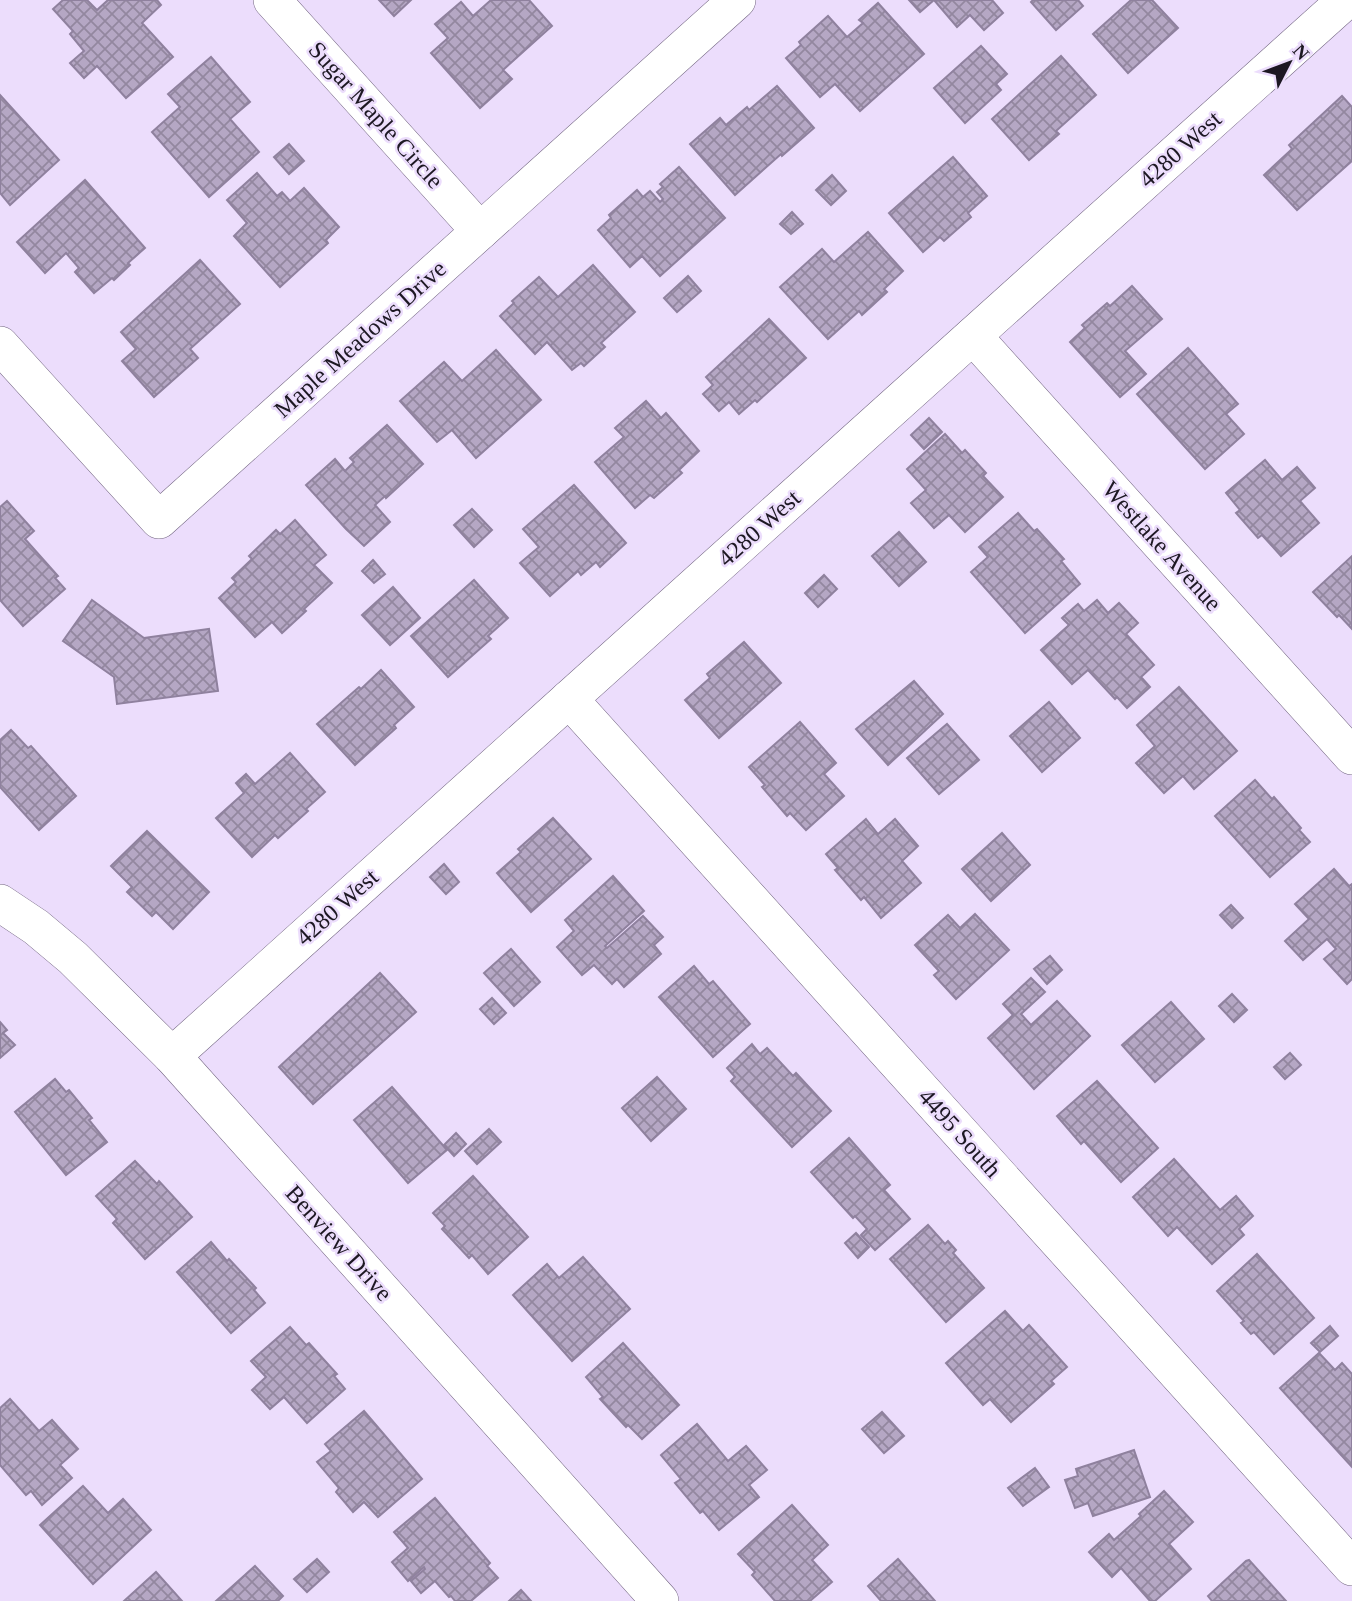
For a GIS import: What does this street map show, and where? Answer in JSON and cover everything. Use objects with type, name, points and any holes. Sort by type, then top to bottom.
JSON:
[{"type":"street","name":"Sugar Maple Circle","points":[[272,0],[480,231]]},
{"type":"street","name":"Maple Meadows Drive","points":[[0,345],[159,520],[737,0]]},
{"type":"street","name":"4280 West","points":[[172,1056],[1346,0]]},
{"type":"street","name":"Westlake Avenue","points":[[973,336],[1352,756]]},
{"type":"street","name":"4495 South","points":[[569,699],[1352,1567]]},
{"type":"street","name":"Benview Drive","points":[[0,903],[73,958],[172,1056],[660,1601]]},
{"type":"building","points":[[63,0],[87,0],[97,10],[108,0],[157,0],[161,5],[142,23],[173,57],[126,98],[97,66],[84,78],[70,63],[84,51],[70,34],[73,31],[53,9]]},
{"type":"building","points":[[379,0],[411,0],[394,16]]},
{"type":"building","points":[[491,0],[529,0],[552,26],[503,70],[512,79],[480,108],[431,53],[448,38],[435,24],[461,2],[473,16]]},
{"type":"building","points":[[909,0],[934,0],[920,12]]},
{"type":"building","points":[[934,0],[992,0],[1003,13],[984,30],[970,15],[957,27]]},
{"type":"building","points":[[1078,0],[1083,6],[1056,30],[1031,2]]},
{"type":"building","points":[[1131,0],[1152,0],[1178,28],[1128,73],[1093,34]]},
{"type":"building","points":[[878,3],[924,54],[860,111],[835,84],[820,97],[786,58],[801,45],[799,42],[828,16],[847,37],[863,23],[859,20]]},
{"type":"building","points":[[981,46],[1007,74],[996,84],[1001,90],[965,123],[934,88]]},
{"type":"building","points":[[1061,56],[1096,95],[1056,131],[1059,134],[1029,160],[992,119]]},
{"type":"building","points":[[211,57],[250,102],[230,119],[259,152],[209,197],[152,132],[180,107],[168,94]]},
{"type":"building","points":[[777,86],[814,128],[735,195],[690,144],[720,118],[726,125]]},
{"type":"building","points":[[0,95],[59,160],[10,205],[0,193]]},
{"type":"building","points":[[1342,96],[1352,107],[1352,161],[1297,210],[1264,175],[1292,149],[1289,145]]},
{"type":"building","points":[[289,144],[304,161],[289,174],[274,157]]},
{"type":"building","points":[[953,157],[987,196],[968,213],[971,217],[944,241],[940,237],[923,252],[889,213]]},
{"type":"building","points":[[679,167],[725,218],[660,276],[642,256],[630,267],[598,230],[611,218],[609,215],[637,190],[643,197],[650,191],[660,202],[663,199],[657,192],[663,187],[660,184]]},
{"type":"building","points":[[257,173],[277,196],[282,192],[290,201],[304,188],[339,227],[326,240],[328,243],[280,287],[234,236],[247,223],[227,200]]},
{"type":"building","points":[[832,175],[846,191],[831,205],[816,190]]},
{"type":"building","points":[[85,180],[145,248],[114,280],[112,278],[94,293],[75,272],[79,268],[66,253],[45,273],[17,242]]},
{"type":"building","points":[[792,212],[803,224],[791,234],[780,224]]},
{"type":"building","points":[[868,232],[903,271],[884,289],[887,292],[862,315],[859,311],[828,339],[780,287],[822,249],[834,262]]},
{"type":"building","points":[[200,260],[240,304],[190,349],[198,358],[154,397],[122,361],[136,349],[121,332]]},
{"type":"building","points":[[593,265],[635,312],[601,343],[605,347],[584,366],[581,363],[572,370],[547,342],[535,354],[500,316],[514,303],[512,301],[539,277],[558,297]]},
{"type":"building","points":[[688,276],[701,291],[677,312],[664,298]]},
{"type":"building","points":[[1132,286],[1162,319],[1125,351],[1146,374],[1120,397],[1070,342],[1085,328],[1082,325],[1107,303],[1110,306]]},
{"type":"building","points":[[769,319],[806,358],[757,402],[755,400],[739,414],[729,402],[719,411],[703,394],[713,385],[706,377]]},
{"type":"building","points":[[1188,348],[1238,404],[1226,414],[1244,434],[1205,469],[1137,394]]},
{"type":"building","points":[[496,350],[541,400],[476,458],[452,430],[437,442],[400,401],[444,362],[462,381]]},
{"type":"building","points":[[646,401],[661,418],[666,413],[699,451],[679,470],[682,473],[654,498],[650,495],[635,508],[595,462],[624,437],[615,428]]},
{"type":"building","points":[[929,418],[942,432],[924,449],[911,435]]},
{"type":"building","points":[[387,425],[423,464],[375,505],[390,522],[364,546],[306,485],[335,459],[345,471],[354,462],[350,458]]},
{"type":"building","points":[[945,434],[962,453],[965,450],[986,473],[983,476],[1003,497],[965,532],[949,515],[934,528],[911,503],[926,490],[907,469]]},
{"type":"building","points":[[1265,460],[1282,480],[1297,467],[1315,488],[1300,501],[1319,523],[1281,556],[1262,535],[1258,538],[1236,513],[1240,510],[1226,493]]},
{"type":"building","points":[[574,485],[626,543],[600,567],[596,562],[581,575],[578,571],[550,596],[520,563],[539,547],[523,529]]},
{"type":"building","points":[[7,501],[34,531],[25,539],[58,576],[55,578],[65,589],[23,626],[0,600],[0,507]]},
{"type":"building","points":[[472,509],[492,530],[474,547],[454,525]]},
{"type":"building","points":[[1018,513],[1034,531],[1037,529],[1064,559],[1061,561],[1080,584],[1025,633],[971,572],[988,557],[979,547]]},
{"type":"building","points":[[295,520],[326,555],[314,565],[332,583],[282,633],[272,622],[255,637],[219,598],[236,582],[232,578],[252,559],[249,556],[276,530],[280,534]]},
{"type":"building","points":[[899,532],[926,562],[899,586],[872,556]]},
{"type":"building","points":[[1352,556],[1352,629],[1313,592]]},
{"type":"building","points":[[373,560],[385,574],[374,583],[362,571]]},
{"type":"building","points":[[824,575],[837,589],[818,607],[805,593]]},
{"type":"building","points":[[474,580],[508,618],[488,636],[491,639],[448,677],[411,636]]},
{"type":"building","points":[[393,587],[420,618],[390,645],[362,615]]},
{"type":"building","points":[[92,600],[144,638],[209,629],[218,691],[117,704],[114,677],[63,641]]},
{"type":"building","points":[[1097,600],[1108,613],[1119,603],[1138,623],[1126,634],[1154,665],[1141,677],[1150,687],[1127,708],[1088,670],[1072,684],[1041,650],[1069,625],[1062,618],[1078,604],[1084,611]]},
{"type":"building","points":[[744,642],[781,683],[719,738],[685,700],[710,678],[707,674]]},
{"type":"building","points":[[381,670],[414,707],[394,725],[396,728],[355,765],[317,724]]},
{"type":"building","points":[[914,681],[943,714],[888,765],[856,729]]},
{"type":"building","points":[[1179,687],[1237,751],[1194,789],[1183,776],[1164,793],[1136,763],[1155,746],[1137,725]]},
{"type":"building","points":[[1049,702],[1080,738],[1042,772],[1010,736]]},
{"type":"building","points":[[800,722],[836,763],[824,774],[844,796],[806,830],[790,813],[787,816],[749,767]]},
{"type":"building","points":[[947,724],[979,760],[939,794],[907,758]]},
{"type":"building","points":[[11,730],[28,748],[31,746],[76,796],[39,830],[0,787],[0,740]]},
{"type":"building","points":[[290,753],[325,792],[278,838],[275,835],[252,857],[216,818],[244,793],[236,783],[246,774],[255,784]]},
{"type":"building","points":[[1255,780],[1272,799],[1274,797],[1310,842],[1270,877],[1215,816]]},
{"type":"building","points":[[553,818],[591,859],[531,912],[497,873],[521,852],[518,849]]},
{"type":"building","points":[[866,819],[878,834],[895,819],[918,846],[902,861],[921,883],[881,918],[864,897],[861,900],[835,870],[838,868],[826,854]]},
{"type":"building","points":[[147,831],[209,892],[173,929],[156,912],[152,916],[127,892],[132,887],[111,866]]},
{"type":"building","points":[[1002,833],[1030,865],[991,901],[962,869]]},
{"type":"building","points":[[444,864],[459,882],[446,894],[430,877]]},
{"type":"building","points":[[1334,869],[1349,886],[1352,884],[1352,979],[1347,984],[1324,959],[1336,949],[1327,939],[1303,960],[1285,941],[1309,919],[1295,904]]},
{"type":"building","points":[[613,876],[644,911],[605,946],[607,948],[643,916],[663,937],[654,945],[661,954],[624,987],[617,979],[612,984],[594,965],[582,975],[557,947],[574,931],[565,920]]},
{"type":"building","points":[[1231,905],[1243,918],[1232,928],[1220,915]]},
{"type":"building","points":[[975,914],[1009,950],[956,999],[934,975],[939,971],[915,945],[948,915],[960,928]]},
{"type":"building","points":[[511,949],[540,982],[514,1006],[484,973]]},
{"type":"building","points":[[1050,956],[1062,970],[1047,984],[1034,969]]},
{"type":"building","points":[[694,966],[709,984],[713,981],[750,1024],[713,1057],[659,997]]},
{"type":"building","points":[[380,973],[416,1012],[313,1104],[279,1067]]},
{"type":"building","points":[[1031,978],[1045,992],[1021,1014],[1031,1025],[1057,1001],[1090,1036],[1034,1089],[988,1038],[1013,1015],[1003,1004]]},
{"type":"building","points":[[1232,994],[1247,1010],[1234,1022],[1219,1006]]},
{"type":"building","points":[[492,998],[506,1013],[494,1024],[480,1009]]},
{"type":"building","points":[[1171,1002],[1204,1039],[1155,1082],[1122,1045]]},
{"type":"building","points":[[0,1022],[7,1030],[3,1033],[15,1045],[0,1058]]},
{"type":"building","points":[[752,1044],[760,1054],[767,1048],[793,1076],[796,1073],[831,1111],[792,1147],[731,1081],[735,1077],[727,1068]]},
{"type":"building","points":[[1290,1053],[1301,1065],[1285,1079],[1274,1067]]},
{"type":"building","points":[[657,1077],[686,1109],[651,1141],[622,1108]]},
{"type":"building","points":[[55,1079],[66,1092],[69,1090],[107,1142],[66,1175],[15,1112]]},
{"type":"building","points":[[1097,1081],[1158,1148],[1121,1182],[1084,1141],[1081,1144],[1057,1116]]},
{"type":"building","points":[[392,1087],[447,1150],[408,1183],[354,1120]]},
{"type":"building","points":[[489,1129],[501,1142],[477,1164],[465,1151]]},
{"type":"building","points":[[456,1133],[466,1144],[454,1156],[444,1145]]},
{"type":"building","points":[[849,1138],[890,1185],[884,1190],[910,1219],[875,1250],[861,1235],[867,1229],[855,1216],[853,1218],[811,1172]]},
{"type":"building","points":[[1174,1159],[1220,1210],[1236,1196],[1253,1216],[1239,1229],[1244,1235],[1212,1264],[1177,1227],[1168,1236],[1133,1197]]},
{"type":"building","points":[[135,1161],[157,1184],[159,1181],[192,1217],[145,1259],[113,1223],[117,1219],[96,1196]]},
{"type":"building","points":[[473,1176],[528,1237],[488,1274],[472,1255],[469,1258],[442,1229],[445,1226],[433,1213]]},
{"type":"building","points":[[928,1225],[945,1244],[948,1241],[956,1250],[953,1253],[984,1288],[946,1322],[890,1259]]},
{"type":"building","points":[[856,1233],[869,1247],[858,1258],[845,1243]]},
{"type":"building","points":[[211,1242],[256,1288],[254,1290],[265,1303],[231,1333],[177,1272]]},
{"type":"building","points":[[1257,1254],[1314,1318],[1274,1354],[1254,1332],[1251,1334],[1241,1323],[1244,1321],[1217,1291]]},
{"type":"building","points":[[583,1257],[630,1309],[572,1361],[513,1295],[547,1264],[559,1278]]},
{"type":"building","points":[[1005,1311],[1023,1331],[1029,1325],[1067,1367],[1051,1381],[1054,1384],[1011,1422],[990,1399],[983,1405],[946,1363]]},
{"type":"building","points":[[1330,1326],[1338,1336],[1320,1352],[1311,1343]]},
{"type":"building","points":[[290,1327],[306,1345],[309,1343],[337,1374],[334,1376],[345,1389],[307,1423],[284,1397],[270,1409],[252,1390],[266,1377],[251,1361]]},
{"type":"building","points":[[623,1343],[679,1405],[642,1439],[628,1425],[626,1427],[600,1399],[603,1397],[586,1377]]},
{"type":"building","points":[[1319,1353],[1335,1370],[1342,1363],[1352,1374],[1352,1467],[1280,1388]]},
{"type":"building","points":[[10,1399],[39,1431],[52,1420],[78,1449],[60,1465],[72,1478],[42,1505],[31,1491],[26,1495],[0,1465],[0,1408]]},
{"type":"building","points":[[364,1411],[422,1479],[378,1517],[364,1502],[353,1512],[336,1492],[339,1488],[317,1462],[331,1451],[325,1444]]},
{"type":"building","points":[[882,1412],[904,1436],[884,1453],[862,1429]]},
{"type":"building","points":[[697,1424],[728,1461],[746,1446],[767,1470],[749,1485],[759,1497],[719,1530],[703,1511],[700,1513],[675,1483],[681,1479],[661,1455]]},
{"type":"building","points":[[1134,1450],[1150,1497],[1093,1516],[1088,1503],[1075,1508],[1065,1480],[1078,1476],[1076,1469]]},
{"type":"building","points":[[1035,1468],[1049,1487],[1023,1506],[1008,1488]]},
{"type":"building","points":[[83,1486],[108,1513],[123,1499],[151,1530],[93,1584],[40,1525]]},
{"type":"building","points":[[1164,1491],[1193,1522],[1169,1544],[1191,1569],[1155,1601],[1150,1601],[1121,1568],[1112,1577],[1089,1552],[1109,1534],[1114,1540]]},
{"type":"building","points":[[435,1498],[490,1563],[487,1566],[498,1578],[471,1601],[455,1601],[435,1581],[421,1593],[411,1581],[424,1567],[408,1581],[392,1562],[408,1548],[394,1532]]},
{"type":"building","points":[[792,1505],[828,1545],[812,1560],[832,1582],[810,1601],[775,1601],[752,1575],[755,1572],[738,1554]]},
{"type":"building","points":[[317,1559],[329,1572],[307,1592],[294,1579]]},
{"type":"building","points":[[898,1559],[935,1601],[881,1601],[868,1586]]},
{"type":"building","points":[[1249,1560],[1286,1601],[1212,1601],[1208,1596]]},
{"type":"building","points":[[255,1566],[283,1596],[278,1601],[216,1601]]},
{"type":"building","points":[[156,1572],[182,1601],[124,1601]]},
{"type":"building","points":[[521,1590],[531,1601],[509,1601]]}]
